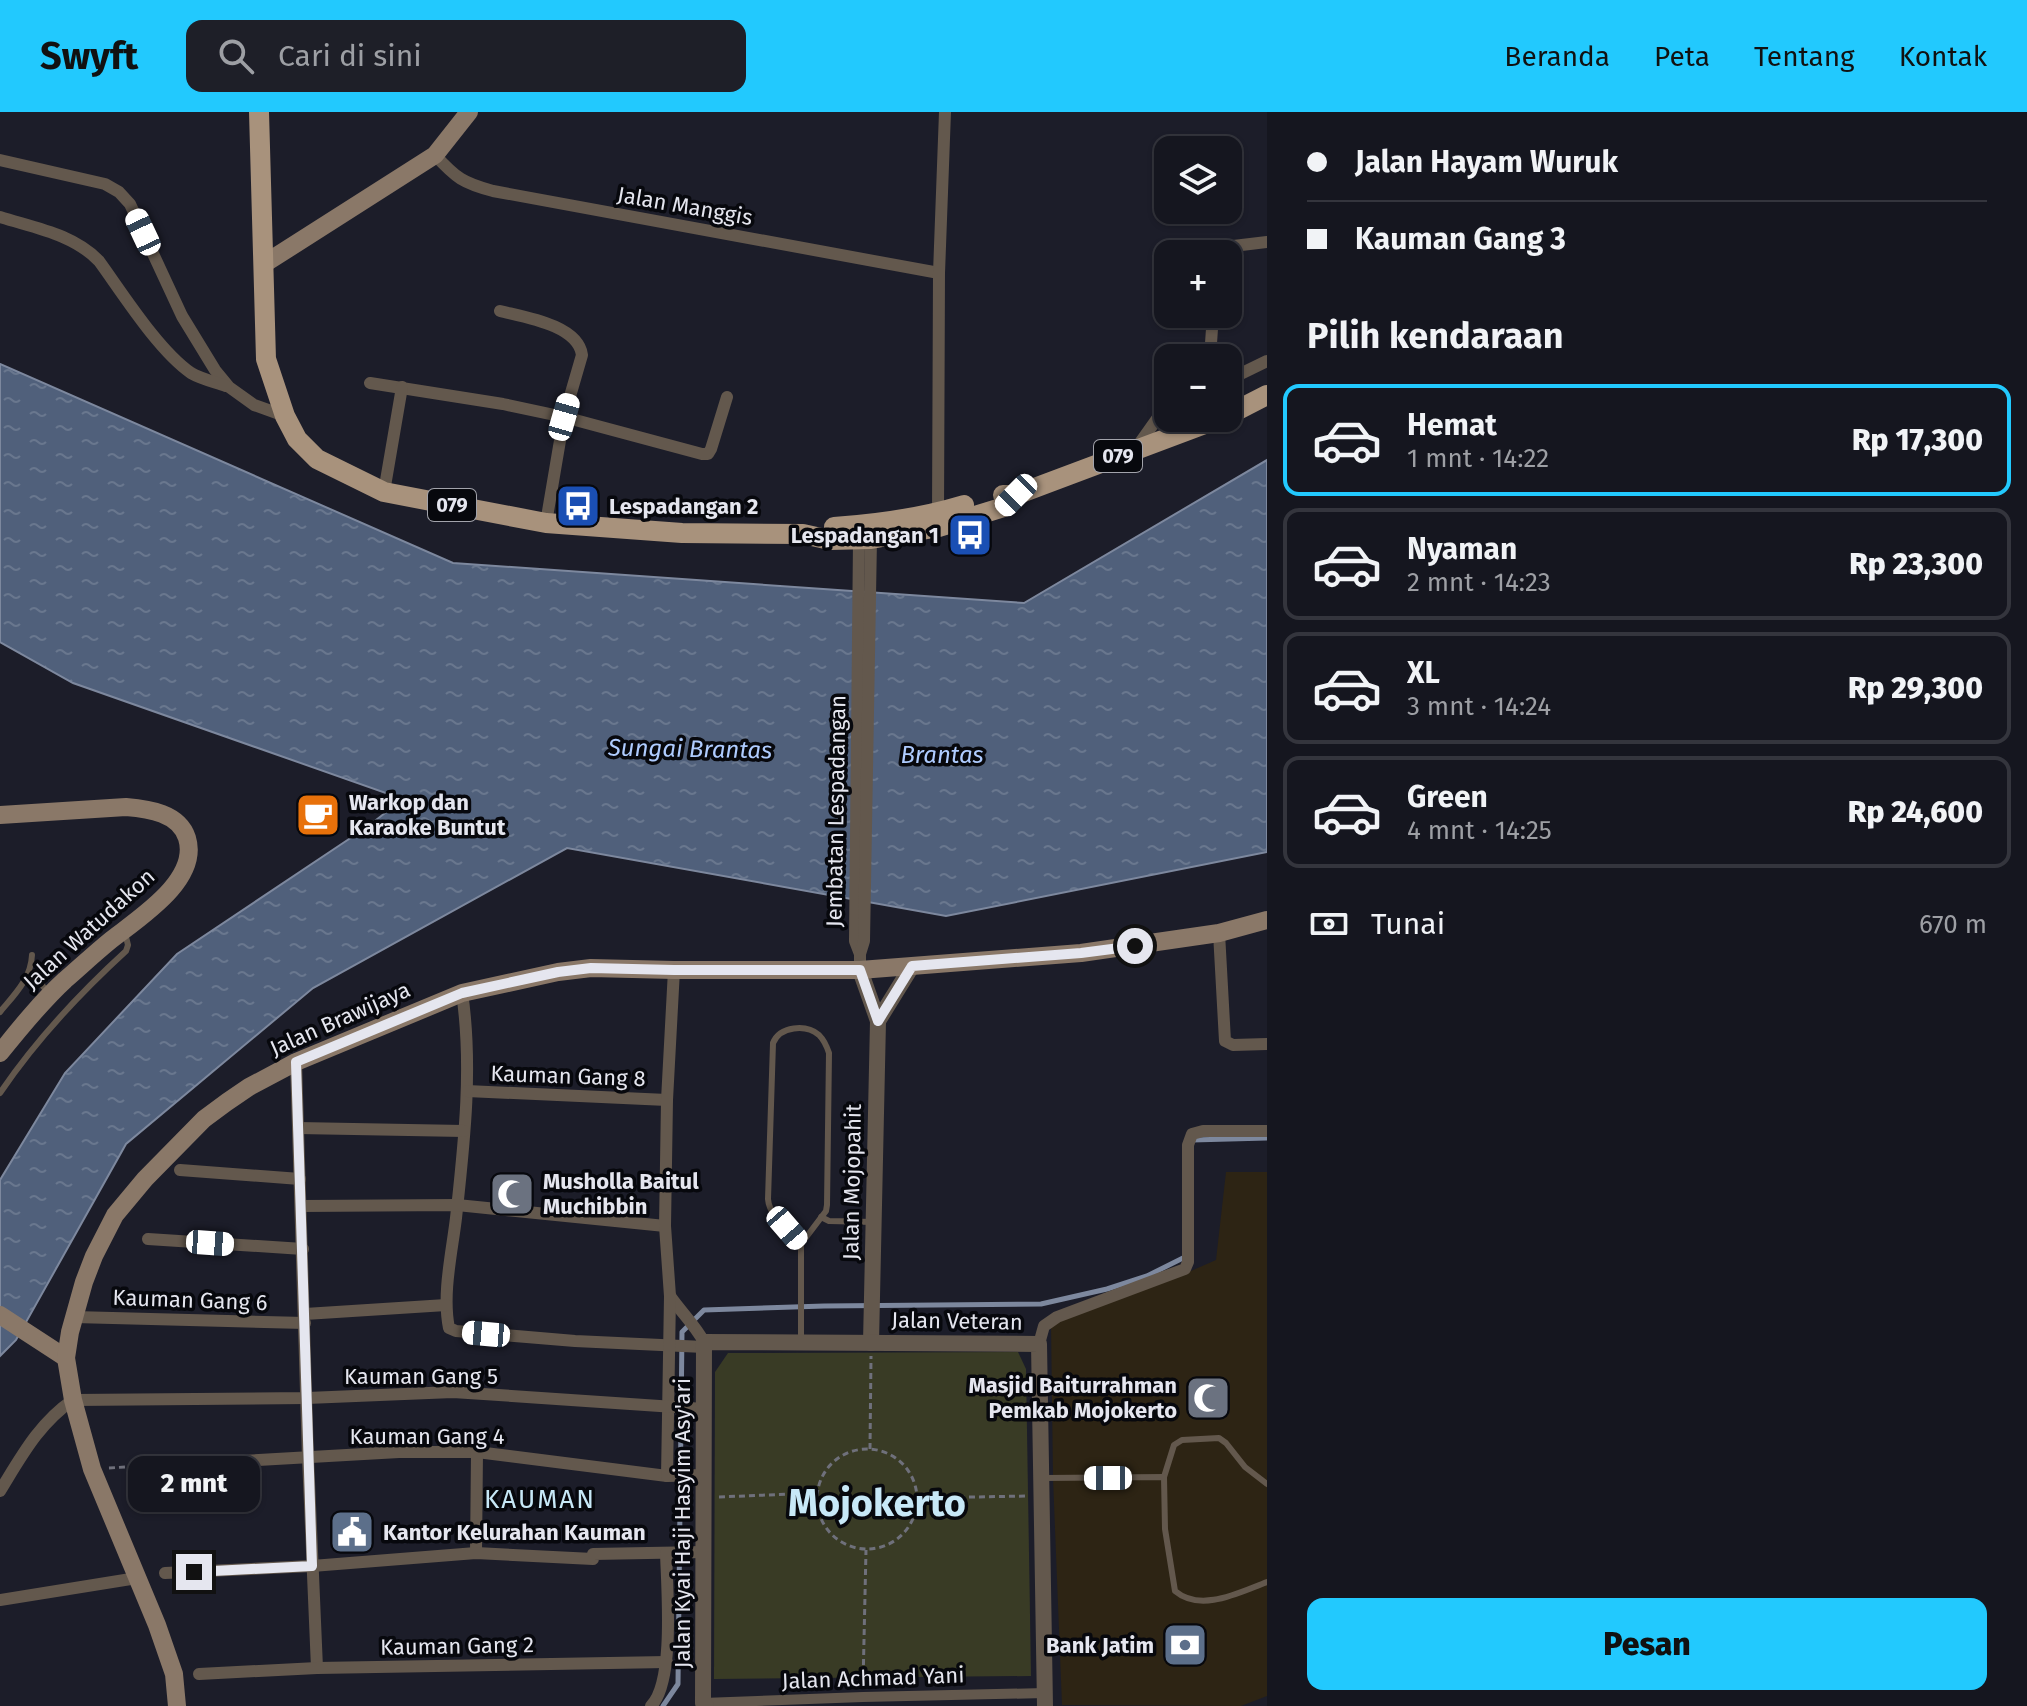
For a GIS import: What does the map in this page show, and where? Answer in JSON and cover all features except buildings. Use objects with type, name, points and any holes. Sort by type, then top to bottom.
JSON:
[{"type":"main road","name":"079","points":[[259,112],[266,359],[285,416],[297,439],[317,459],[384,492],[546,523],[682,533],[803,534],[865,545],[999,495],[1016,495],[1183,432]]},
{"type":"main road","points":[[264,264],[435,155],[469,112]]},
{"type":"main road","points":[[1242,408],[1267,395]]},
{"type":"main road","name":"079","points":[[803,534],[821,528],[938,520]]},
{"type":"main road","name":"Jalan Watudakon","points":[[0,815],[126,807],[158,812],[183,829],[189,854],[182,874],[172,888],[50,994],[0,1053]]},
{"type":"main road","name":"Jalan Brawijaya","points":[[177,1706],[174,1674],[157,1625],[92,1469],[73,1400],[66,1358],[84,1282],[115,1215],[145,1179],[215,1110],[249,1087],[296,1062],[462,993],[558,972],[591,968],[674,970],[860,962],[912,966],[1219,939],[1267,920]]},
{"type":"main road","points":[[0,1315],[66,1358]]},
{"type":"street","points":[[938,520],[939,273],[945,112]]},
{"type":"street","name":"Jalan Manggis","points":[[435,155],[464,182],[493,191],[939,273]]},
{"type":"street","points":[[0,160],[105,184],[119,192],[130,204],[193,336],[215,370],[229,387],[254,405],[285,416]]},
{"type":"street","points":[[0,217],[63,237],[90,251],[149,330],[178,362],[193,374],[229,387]]},
{"type":"street","points":[[1242,245],[1267,242]]},
{"type":"street","points":[[500,311],[533,319],[570,334],[581,347],[582,355],[564,417],[546,523]]},
{"type":"street","points":[[1242,373],[1267,361]]},
{"type":"street","points":[[370,383],[503,404],[705,454],[711,449],[727,397]]},
{"type":"street","points":[[384,492],[402,387]]},
{"type":"street","points":[[1136,449],[1154,423]]},
{"type":"street","name":"Jembatan Lespadangan","points":[[860,962],[865,545]]},
{"type":"street","points":[[1219,939],[1225,1041],[1233,1045],[1267,1044]]},
{"type":"street","name":"Jalan Mojopahit","points":[[860,962],[878,1021],[871,1343]]},
{"type":"street","points":[[878,1021],[912,966]]},
{"type":"street","points":[[674,970],[667,1100],[665,1226],[670,1296],[691,1342]]},
{"type":"street","points":[[462,993],[467,1091],[446,1305],[449,1328],[575,1341],[691,1342]]},
{"type":"street","points":[[296,1062],[317,1668]]},
{"type":"street","name":"Kauman Gang 8","points":[[467,1091],[667,1100]]},
{"type":"street","points":[[298,1128],[464,1131]]},
{"type":"street","points":[[1039,1344],[1044,1326],[1057,1317],[1185,1269],[1189,1255],[1188,1145],[1192,1134],[1203,1131],[1267,1131]]},
{"type":"street","points":[[180,1170],[300,1179]]},
{"type":"street","points":[[301,1206],[457,1205],[665,1226]]},
{"type":"street","points":[[148,1239],[303,1249]]},
{"type":"street","points":[[670,1296],[684,1316],[691,1342],[675,1408],[675,1476]]},
{"type":"street","name":"Kauman Gang 6","points":[[74,1317],[305,1318],[446,1305]]},
{"type":"street","name":"Jalan Veteran","points":[[691,1342],[801,1334],[871,1343],[1039,1344],[1045,1700]]},
{"type":"street","name":"Jalan Kyai Haji Hasyim Asy'ari","points":[[691,1342],[704,1409],[703,1705]]},
{"type":"street","name":"Kauman Gang 5","points":[[73,1400],[463,1393],[704,1409]]},
{"type":"street","points":[[0,1491],[42,1426],[73,1400]]},
{"type":"street","name":"Kauman Gang 4","points":[[137,1467],[399,1452],[477,1452],[675,1476],[704,1475]]},
{"type":"street","points":[[476,1553],[477,1452]]},
{"type":"street","points":[[165,1573],[312,1566],[476,1553],[593,1559],[593,1554],[703,1552]]},
{"type":"street","points":[[651,1706],[664,1680],[667,1662],[673,1553]]},
{"type":"street","points":[[0,1600],[137,1578]]},
{"type":"street","name":"Kauman Gang 2","points":[[199,1674],[317,1668],[667,1662]]},
{"type":"street","name":"Jalan Achmad Yani","points":[[703,1705],[1045,1700]]},
{"type":"lane","points":[[0,1093],[22,1060],[55,1022],[126,951],[128,939],[124,930]]},
{"type":"lane","points":[[0,1012],[30,972],[32,955]]},
{"type":"lane","points":[[30,972],[50,994]]},
{"type":"lane","points":[[801,1244],[768,1206],[773,1043],[780,1033],[799,1027],[818,1034],[829,1053],[827,1205],[826,1211],[801,1244],[801,1334]]},
{"type":"lane","points":[[821,1217],[829,1221],[873,1222]]},
{"type":"lane","points":[[1267,1484],[1245,1467],[1219,1438],[1182,1440],[1174,1445],[1164,1477],[1165,1529],[1175,1591],[1183,1598],[1211,1601],[1267,1582]]},
{"type":"lane","points":[[1041,1478],[1164,1477]]},
{"type":"path","points":[[870,1449],[871,1343]]},
{"type":"path","points":[[870,1449],[891,1454],[911,1472],[919,1498],[912,1525],[892,1544],[866,1550],[839,1542],[829,1532],[820,1521],[816,1493],[824,1471],[842,1455],[870,1449]]},
{"type":"path","points":[[92,1469],[137,1467]]},
{"type":"path","points":[[704,1497],[816,1493]]},
{"type":"path","points":[[919,1498],[1042,1496]]},
{"type":"path","points":[[863,1702],[866,1550]]},
{"type":"shaded area","points":[[1226,1172],[1267,1172],[1267,1696],[1241,1706],[1062,1705],[1053,1478],[1051,1324],[1216,1260]]},
{"type":"green space","points":[[1018,1352],[1026,1369],[1031,1676],[714,1679],[715,1372],[728,1353]]},
{"type":"water","name":"Brantas","points":[[0,364],[453,563],[1024,603],[1267,460],[1267,852],[946,916],[567,848],[313,988],[126,1144],[16,1340],[0,1356],[0,1180],[65,1073],[177,954],[367,827],[403,799],[73,683],[0,642]]},
{"type":"waterway","points":[[1192,1140],[1267,1138]]},
{"type":"waterway","points":[[663,1706],[678,1684],[682,1332],[704,1310],[1041,1304],[1147,1276],[1185,1257]]},
{"type":"place","name":"Lespadangan 2","points":[[578,506]]},
{"type":"place","name":"Lespadangan 1","points":[[970,535]]},
{"type":"place","name":"Warkop dan Karaoke Buntut","points":[[318,815]]},
{"type":"place","name":"Musholla Baitul Muchibbin","points":[[512,1194]]},
{"type":"place","name":"Masjid Baiturrahman Pemkab Mojokerto","points":[[1208,1398]]},
{"type":"place","name":"Kantor Kelurahan Kauman","points":[[352,1532]]},
{"type":"place","name":"Bank Jatim","points":[[1185,1645]]},
{"type":"district","name":"KAUMAN","points":[[540,1499]]},
{"type":"district","name":"Mojokerto","points":[[877,1503]]},
{"type":"route","points":[[194,1572],[312,1566],[296,1062],[462,993],[558,972],[591,968],[860,970],[878,1021],[912,966],[1135,946]]},
{"type":"water label","name":"Sungai Brantas","points":[[690,749]]}]
